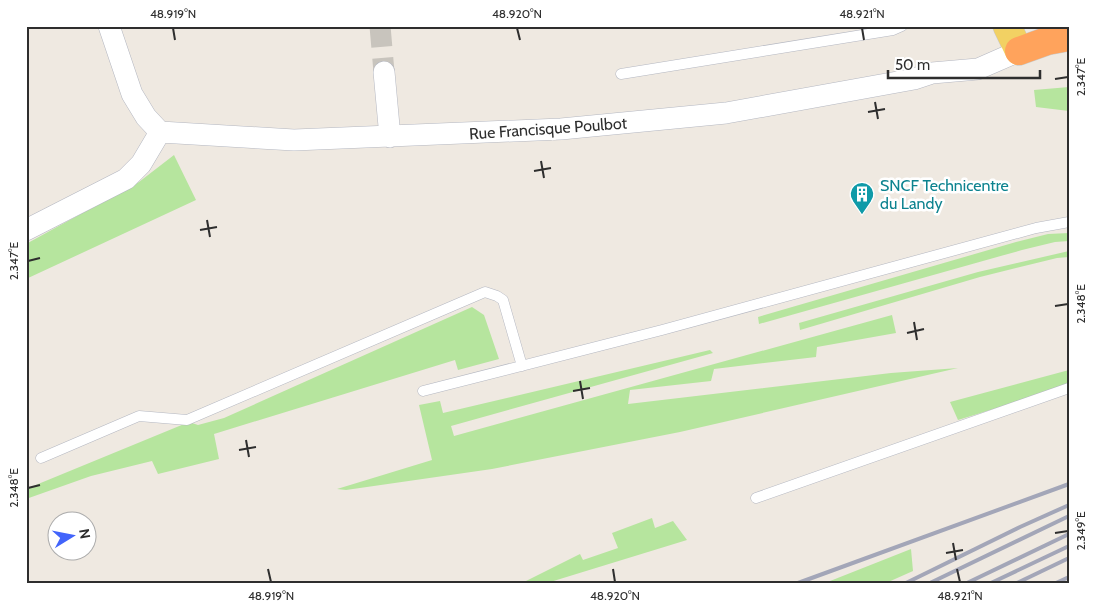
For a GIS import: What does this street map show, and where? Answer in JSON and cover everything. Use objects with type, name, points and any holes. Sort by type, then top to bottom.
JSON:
[{"type":"highway","points":[[1022,38],[1047,41],[1069,38]]},
{"type":"main road","points":[[1007,26],[1022,38]]},
{"type":"street","points":[[26,230],[126,179],[140,164],[160,132],[146,117],[132,94],[109,26]]},
{"type":"street","name":"Rue Francisque Poulbot","points":[[160,132],[294,140],[390,137],[561,129],[726,113],[914,79],[932,73],[978,69],[1022,38]]},
{"type":"street","points":[[384,72],[390,137]]},
{"type":"lane","points":[[621,74],[893,30],[902,26]]},
{"type":"lane","points":[[423,391],[672,328],[1036,228],[1069,222]]},
{"type":"lane","points":[[41,458],[139,416],[187,420],[485,292],[502,300],[522,366]]},
{"type":"lane","points":[[756,498],[1069,388]]},
{"type":"green space","points":[[1069,87],[1069,111],[1036,107],[1034,90]]},
{"type":"green space","points":[[174,155],[196,200],[26,279],[26,244],[139,182]]},
{"type":"green space","points":[[1069,233],[1069,241],[1055,242],[1022,250],[759,324],[758,317],[1016,242],[1048,234]]},
{"type":"green space","points":[[1069,251],[1069,257],[1057,258],[980,277],[800,330],[799,323],[978,272]]},
{"type":"green space","points":[[472,307],[484,315],[499,359],[458,370],[455,360],[214,434],[219,459],[158,474],[152,461],[91,476],[26,499],[26,489],[189,422],[198,425],[224,418]]},
{"type":"green space","points":[[892,315],[896,333],[817,347],[816,357],[714,369],[711,381],[630,390],[628,404],[891,373],[958,368],[680,432],[492,469],[346,490],[337,489],[432,460],[419,405],[440,401],[443,413],[710,350],[713,353],[451,426],[454,436]]},
{"type":"green space","points":[[1069,370],[1069,386],[958,420],[950,402]]},
{"type":"green space","points":[[652,518],[655,528],[673,521],[687,540],[547,583],[522,583],[580,554],[583,560],[618,548],[612,533]]},
{"type":"green space","points":[[911,549],[913,571],[886,583],[825,583]]},
{"type":"tunnel","points":[[380,26],[384,72]]},
{"type":"railway","points":[[798,583],[1069,484]]},
{"type":"railway","points":[[906,583],[1069,505]]},
{"type":"railway","points":[[930,583],[1069,516]]},
{"type":"railway","points":[[967,583],[1069,534]]},
{"type":"railway","points":[[991,583],[1069,546]]},
{"type":"railway","points":[[1017,583],[1069,558]]},
{"type":"railway","points":[[1056,583],[1069,577]]},
{"type":"place","name":"SNCF Technicentre du Landy","points":[[862,215]]}]
